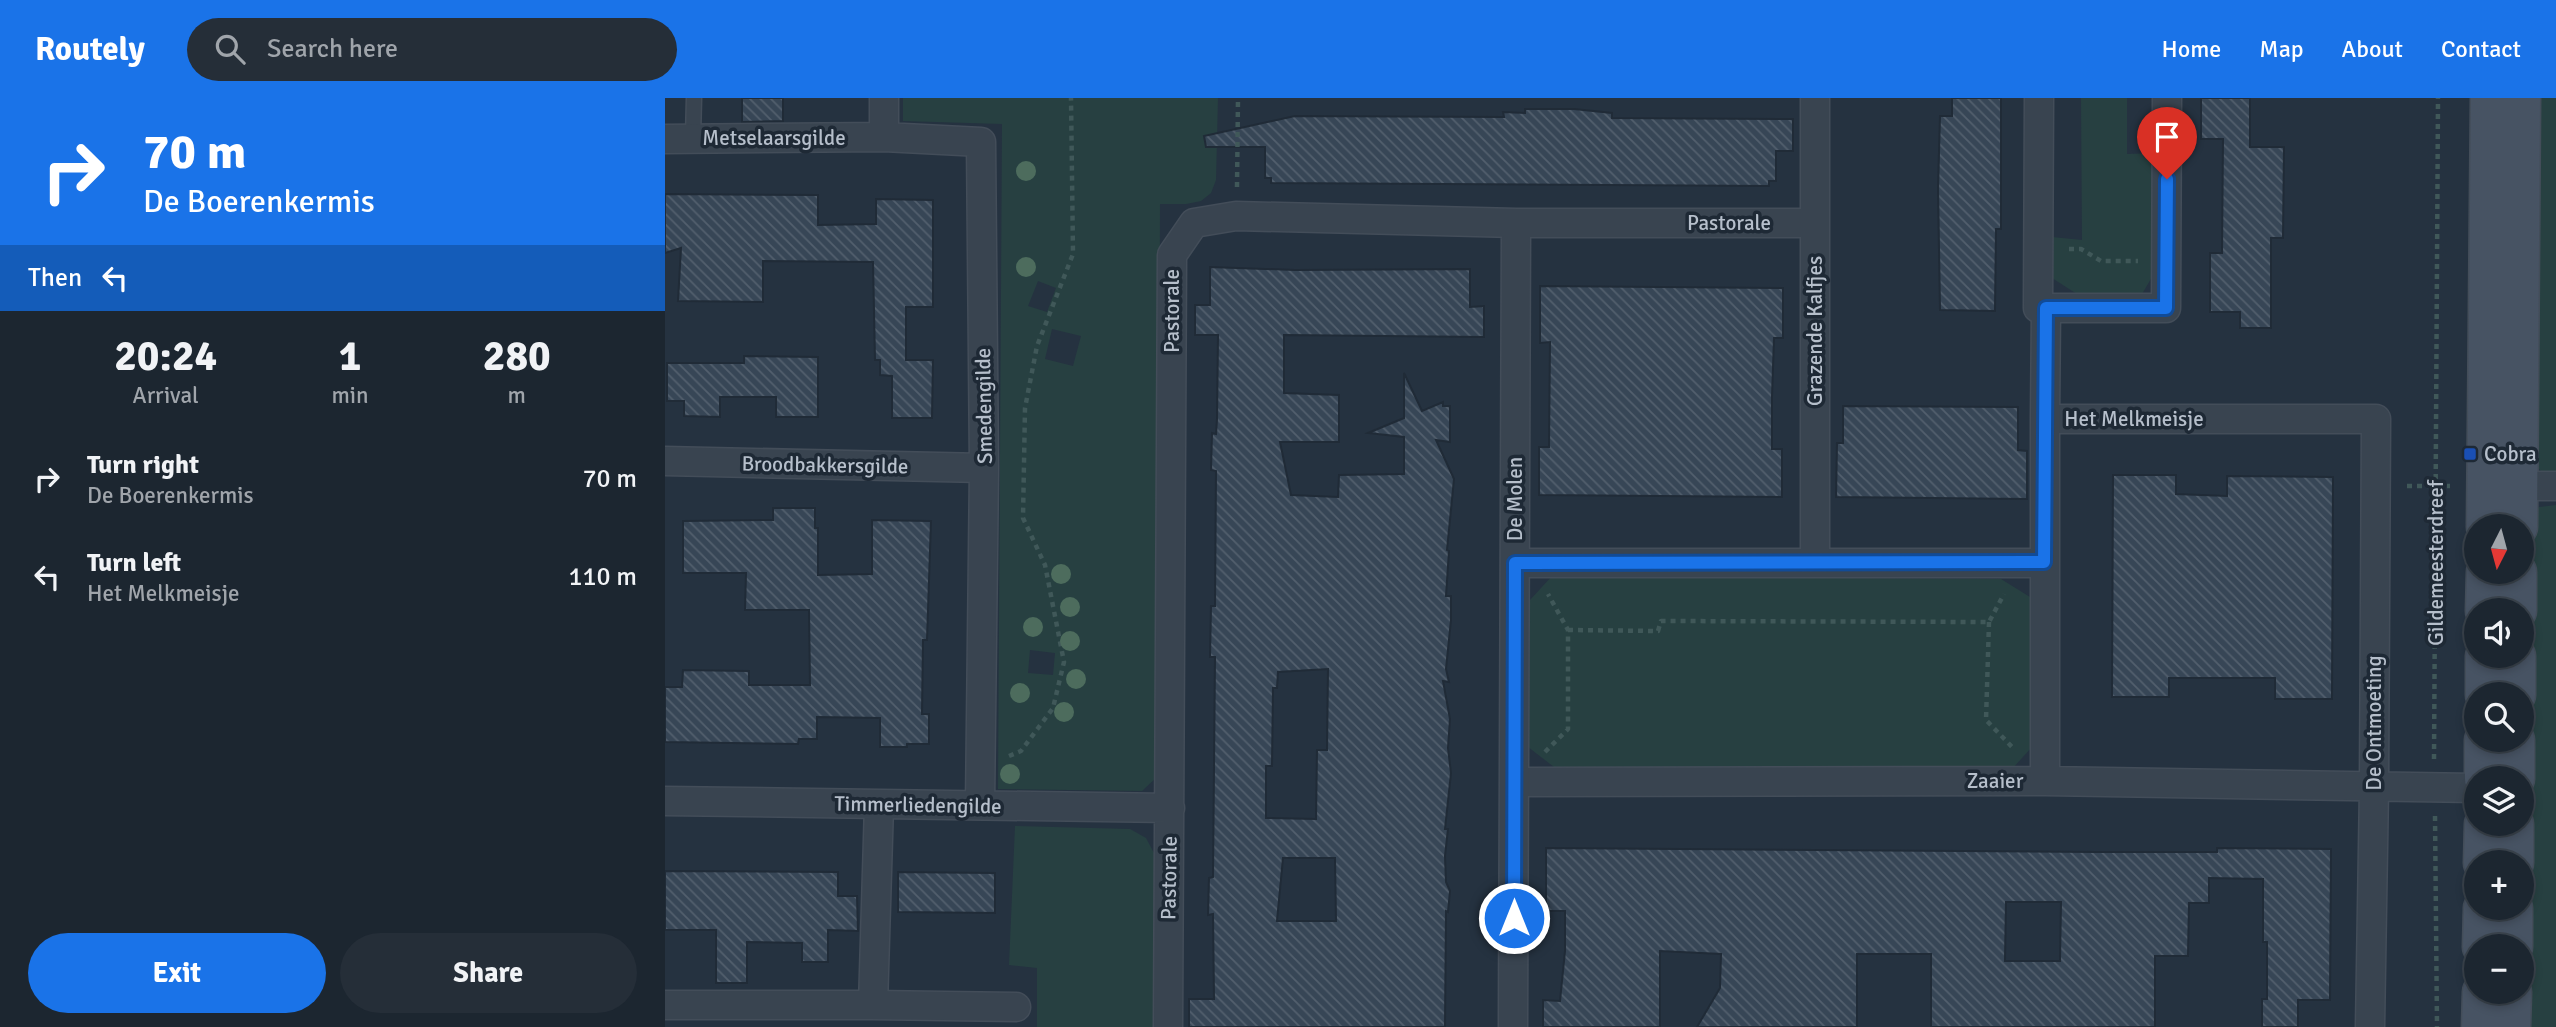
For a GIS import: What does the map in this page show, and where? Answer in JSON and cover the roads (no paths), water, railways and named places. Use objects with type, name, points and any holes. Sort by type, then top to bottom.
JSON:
[{"type":"street","points":[[884,98],[884,137]]},
{"type":"street","name":"Grazende Kalfjes","points":[[1815,98],[1815,563]]},
{"type":"street","points":[[2039,98],[2038,308],[2166,308],[2167,98]]},
{"type":"street","points":[[2490,98],[2502,486],[2513,514]]},
{"type":"street","points":[[2491,514],[2502,486],[2521,98]]},
{"type":"street","name":"Metselaarsgilde","points":[[665,139],[884,137]]},
{"type":"street","name":"Smedengilde","points":[[884,137],[981,142],[984,468],[980,805]]},
{"type":"street","name":"Pastorale","points":[[1168,1027],[1172,255],[1194,223],[1236,216],[1516,223],[1815,223]]},
{"type":"street","name":"De Molen","points":[[1513,1027],[1514,782],[1523,563],[1516,223]]},
{"type":"street","points":[[2045,419],[2046,308]]},
{"type":"street","name":"Het Melkmeisje","points":[[2045,781],[2033,563],[2045,419],[2376,419]]},
{"type":"street","name":"De Ontmoeting","points":[[2369,1027],[2374,788],[2376,419]]},
{"type":"street","name":"Broodbakkersgilde","points":[[665,460],[984,468]]},
{"type":"street","points":[[2502,486],[2556,486]]},
{"type":"street","points":[[1523,563],[2033,563]]},
{"type":"street","name":"Zaaier","points":[[1514,782],[2045,781],[2464,788]]},
{"type":"street","name":"Timmerliedengilde","points":[[665,801],[1170,808]]},
{"type":"street","points":[[873,1005],[879,805]]},
{"type":"street","points":[[665,1004],[1016,1007]]},
{"type":"street","points":[[2481,1027],[2482,1004]]},
{"type":"street","points":[[2511,1027],[2512,1004]]},
{"type":"lane","points":[[693,138],[694,98]]},
{"type":"place","name":"Cobra","points":[[2470,454]]}]
